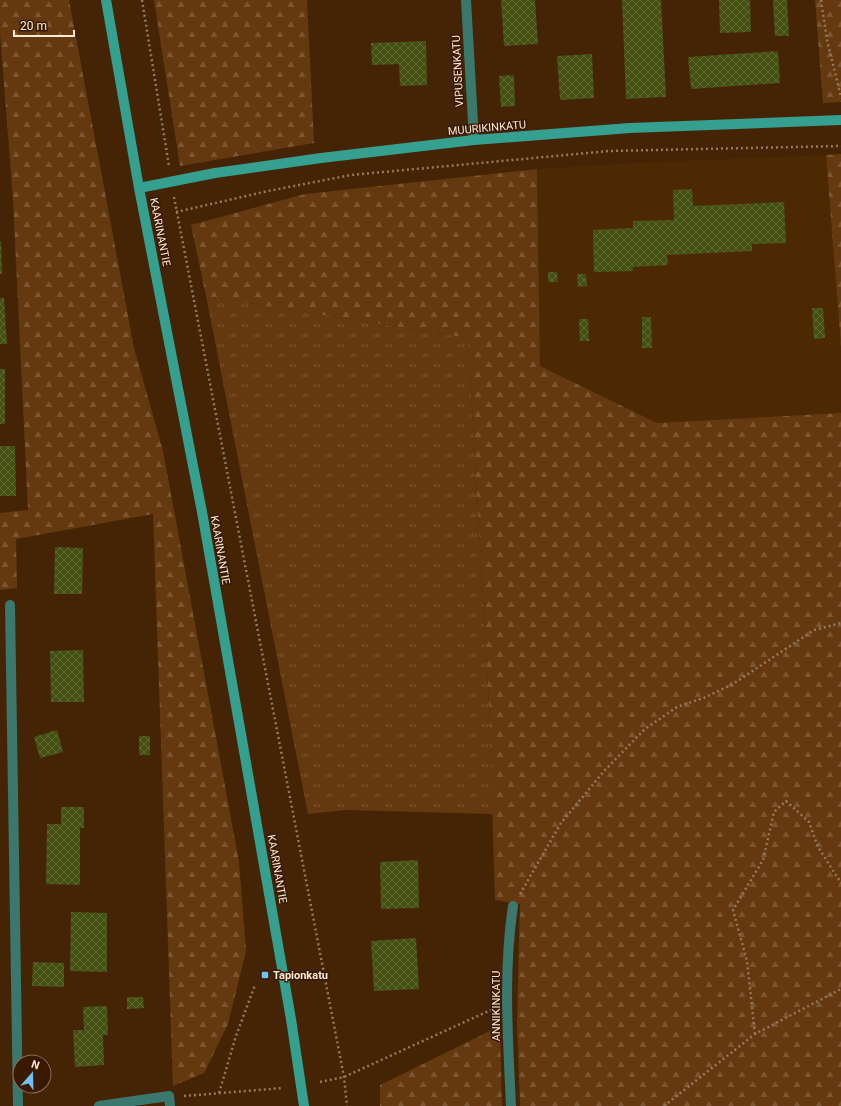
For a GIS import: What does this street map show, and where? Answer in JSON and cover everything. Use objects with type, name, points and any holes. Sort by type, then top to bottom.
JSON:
[{"type":"main road","name":"KAARINANTIE","points":[[106,0],[139,188],[206,536],[291,1019],[304,1106]]},
{"type":"main road","name":"MUURIKINKATU","points":[[139,188],[215,173],[321,158],[474,140],[630,128],[841,120]]},
{"type":"street","name":"VIPUSENKATU","points":[[466,0],[474,140]]},
{"type":"street","points":[[10,604],[18,1106]]},
{"type":"street","name":"ANNIKINKATU","points":[[510,1106],[508,1005],[509,944],[513,906]]},
{"type":"street","points":[[99,1106],[170,1101]]},
{"type":"path","points":[[142,0],[176,212],[344,1077],[347,1106]]},
{"type":"path","points":[[821,0],[827,40],[841,96]]},
{"type":"path","points":[[176,212],[268,191],[352,175],[609,151],[841,146]]},
{"type":"path","points":[[513,906],[560,823],[605,770],[645,730],[676,707],[706,697],[733,684],[814,630],[841,623]]},
{"type":"path","points":[[755,1034],[747,961],[733,910],[763,860],[774,812],[786,801],[809,822],[818,847],[841,883]]},
{"type":"path","points":[[220,1093],[236,1036],[256,985]]},
{"type":"path","points":[[664,1106],[755,1034],[841,989]]},
{"type":"path","points":[[320,1082],[344,1077],[470,1019],[508,1005]]},
{"type":"path","points":[[170,1101],[220,1093],[283,1088]]},
{"type":"shaded area","points":[[826,155],[841,347],[841,413],[657,423],[540,366],[537,169],[633,163]]},
{"type":"green space","points":[[0,0],[69,0],[134,348],[163,451],[239,862],[246,951],[228,1024],[204,1073],[173,1086],[153,514],[16,539],[17,588],[0,590],[0,513],[28,510],[13,200],[0,32]]},
{"type":"green space","points":[[154,0],[307,0],[314,143],[180,166]]},
{"type":"green space","points":[[815,0],[841,0],[841,102],[823,103]]},
{"type":"green space","points":[[841,154],[841,347],[826,155]]},
{"type":"green space","points":[[537,169],[540,366],[657,423],[841,413],[841,1106],[520,1106],[517,1022],[520,904],[495,900],[489,703],[468,338],[206,296],[191,225],[305,194]]},
{"type":"green space","points":[[206,296],[468,338],[489,703],[493,814],[345,810],[308,814]]},
{"type":"green space","points":[[500,1026],[502,1106],[380,1106],[380,1085]]},
{"type":"building","points":[[501,0],[535,0],[538,44],[504,46]]},
{"type":"building","points":[[622,0],[661,0],[666,97],[626,99]]},
{"type":"building","points":[[719,0],[750,0],[751,32],[720,33]]},
{"type":"building","points":[[773,0],[787,0],[789,36],[775,36]]},
{"type":"building","points":[[426,41],[427,85],[400,86],[399,64],[372,65],[371,43]]},
{"type":"building","points":[[778,51],[780,83],[691,89],[688,57]]},
{"type":"building","points":[[592,54],[594,98],[560,100],[557,56]]},
{"type":"building","points":[[514,75],[515,106],[501,107],[499,76]]},
{"type":"building","points":[[692,189],[693,206],[784,202],[786,243],[752,244],[752,251],[667,255],[668,265],[633,267],[633,271],[594,272],[593,230],[633,228],[633,221],[674,220],[673,190]]},
{"type":"building","points":[[1,241],[2,274],[0,274]]},
{"type":"building","points":[[548,272],[557,272],[558,282],[548,282]]},
{"type":"building","points":[[577,274],[586,274],[587,286],[578,287]]},
{"type":"building","points":[[0,298],[4,298],[7,344],[0,344]]},
{"type":"building","points":[[812,308],[823,308],[825,338],[814,339]]},
{"type":"building","points":[[642,317],[651,317],[652,348],[642,348]]},
{"type":"building","points":[[579,319],[588,319],[589,341],[580,341]]},
{"type":"building","points":[[0,369],[5,369],[5,424],[0,424]]},
{"type":"building","points":[[0,446],[15,446],[16,496],[0,496]]},
{"type":"building","points":[[55,547],[83,548],[82,594],[54,594]]},
{"type":"building","points":[[83,650],[84,702],[51,702],[50,651]]},
{"type":"building","points":[[57,730],[63,752],[40,758],[34,737]]},
{"type":"building","points":[[139,736],[150,736],[150,755],[139,755]]},
{"type":"building","points":[[61,807],[84,807],[84,828],[80,828],[80,885],[46,884],[47,824],[61,824]]},
{"type":"building","points":[[418,860],[419,908],[381,909],[380,862]]},
{"type":"building","points":[[71,912],[107,913],[107,972],[70,971]]},
{"type":"building","points":[[416,938],[419,989],[374,991],[371,941]]},
{"type":"building","points":[[33,962],[64,963],[64,987],[32,986]]},
{"type":"building","points":[[127,997],[143,997],[144,1008],[127,1009]]},
{"type":"building","points":[[107,1006],[108,1035],[103,1035],[104,1065],[75,1067],[73,1030],[84,1030],[83,1007]]},
{"type":"place","name":"Tapionkatu","points":[[265,975]]}]
